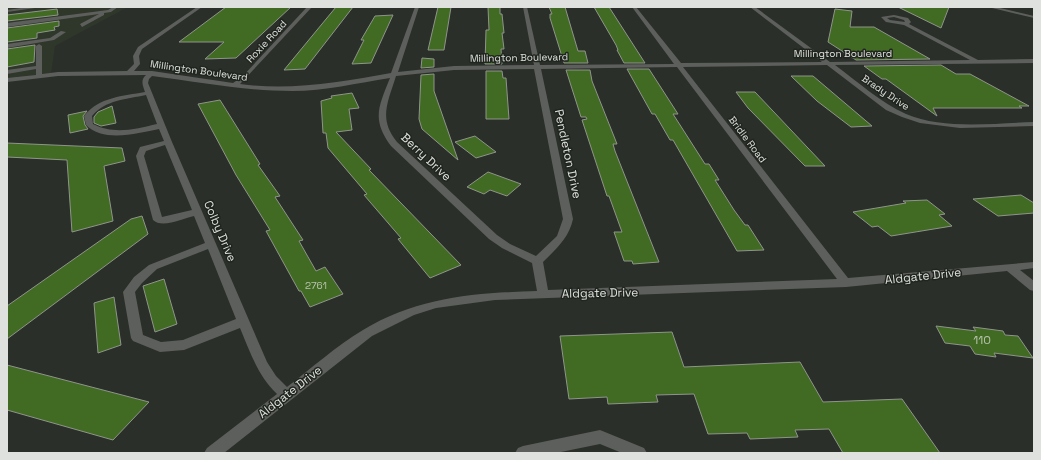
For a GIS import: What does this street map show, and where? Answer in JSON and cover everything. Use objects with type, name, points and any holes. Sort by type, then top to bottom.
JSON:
[{"type":"street","points":[[7,11],[40,7]]},
{"type":"street","points":[[82,25],[116,7]]},
{"type":"street","points":[[130,72],[137,64],[136,56],[140,48],[200,7]]},
{"type":"street","name":"Roxie Road","points":[[234,86],[244,78],[310,7]]},
{"type":"street","name":"Berry Drive","points":[[417,7],[393,75],[381,118],[383,128],[401,152],[493,237],[506,246],[537,261]]},
{"type":"street","name":"Pendleton Drive","points":[[525,7],[568,219],[564,235],[537,261]]},
{"type":"street","name":"Bridle Road","points":[[634,7],[846,283]]},
{"type":"street","name":"Brady Drive","points":[[752,7],[889,108],[909,118],[946,125],[1034,124]]},
{"type":"street","points":[[990,7],[1034,17]]},
{"type":"street","points":[[7,25],[109,11]]},
{"type":"street","points":[[905,24],[978,62]]},
{"type":"street","points":[[7,46],[52,39],[63,32]]},
{"type":"street","points":[[39,46],[39,76]]},
{"type":"street","name":"Millington Boulevard","points":[[7,80],[39,76],[130,72],[152,73],[234,86],[269,89],[302,89],[393,75],[454,68],[678,64],[1034,61]]},
{"type":"street","points":[[7,72],[40,67]]},
{"type":"street","name":"Colby Drive","points":[[152,73],[145,80],[161,126],[261,363],[271,380],[286,394]]},
{"type":"street","points":[[149,94],[108,102],[92,110],[88,116],[90,125],[106,132],[122,132],[161,126]]},
{"type":"street","points":[[168,142],[143,149],[140,156],[158,220],[167,220],[198,212]]},
{"type":"street","points":[[211,244],[153,267],[138,280],[128,292],[137,338],[160,347],[184,345],[244,321]]},
{"type":"street","points":[[537,261],[543,294]]},
{"type":"street","name":"Aldgate Drive","points":[[212,453],[286,394],[368,333],[410,312],[435,304],[495,296],[664,292],[846,283],[1034,265]]},
{"type":"street","points":[[1009,267],[1034,287]]},
{"type":"street","points":[[523,453],[600,436],[639,453]]},
{"type":"shaded area","points":[[7,7],[128,7],[55,46],[51,74],[7,80]]},
{"type":"building","points":[[226,7],[291,7],[236,58],[205,59],[224,42],[179,42]]},
{"type":"building","points":[[336,7],[353,7],[305,69],[284,70]]},
{"type":"building","points":[[438,7],[451,7],[444,50],[428,50]]},
{"type":"building","points":[[488,7],[500,7],[500,14],[502,14],[504,49],[501,49],[502,64],[485,64],[486,30],[489,30]]},
{"type":"building","points":[[549,7],[565,7],[578,51],[585,51],[588,63],[564,63],[550,18],[550,14],[552,14]]},
{"type":"building","points":[[594,7],[609,7],[645,63],[624,63],[616,45]]},
{"type":"building","points":[[898,7],[949,7],[941,28]]},
{"type":"building","points":[[57,9],[58,15],[7,21],[7,15]]},
{"type":"building","points":[[835,9],[852,11],[850,27],[874,27],[930,59],[856,60],[828,42]]},
{"type":"building","points":[[393,15],[371,63],[352,64],[364,40],[361,40],[375,16]]},
{"type":"building","points":[[59,21],[59,26],[54,27],[55,30],[37,33],[37,38],[7,42],[7,28]]},
{"type":"building","points":[[35,45],[34,62],[7,67],[7,49]]},
{"type":"building","points":[[422,58],[434,59],[434,67],[421,68]]},
{"type":"building","points":[[941,65],[956,74],[970,74],[1029,106],[1019,106],[1022,108],[933,108],[937,116],[886,79],[882,79],[864,66]]},
{"type":"building","points":[[627,69],[649,69],[678,114],[673,114],[705,164],[709,164],[719,180],[715,180],[734,210],[745,225],[748,225],[764,250],[737,251],[673,140],[670,140],[655,114],[652,114]]},
{"type":"building","points":[[566,70],[590,70],[592,81],[617,144],[613,144],[615,151],[659,262],[633,264],[632,261],[624,261],[614,232],[622,232],[609,196],[607,196],[582,120],[587,119],[586,117],[581,117]]},
{"type":"building","points":[[486,71],[502,71],[503,78],[506,78],[509,119],[486,119]]},
{"type":"building","points":[[434,74],[434,91],[458,160],[422,129],[419,119],[421,75]]},
{"type":"building","points":[[791,76],[813,76],[872,126],[851,127],[817,101]]},
{"type":"building","points":[[736,92],[755,92],[825,166],[805,166],[748,108]]},
{"type":"building","points":[[352,93],[359,108],[349,109],[352,130],[336,132],[371,169],[369,170],[461,265],[430,278],[398,239],[401,238],[364,195],[367,194],[328,148],[326,133],[323,133],[321,101],[332,98],[331,96]]},
{"type":"building","points":[[220,100],[260,164],[258,165],[280,196],[275,197],[303,240],[299,241],[316,271],[325,267],[343,294],[310,307],[301,291],[299,291],[266,231],[270,230],[236,175],[198,104]]},
{"type":"building","points":[[112,106],[116,123],[101,126],[94,123],[94,117],[98,112]]},
{"type":"building","points":[[87,111],[83,116],[85,125],[88,129],[70,133],[68,115]]},
{"type":"building","points":[[475,136],[496,152],[476,158],[455,142]]},
{"type":"building","points":[[7,143],[122,148],[125,161],[104,166],[113,221],[72,232],[67,160],[7,157]]},
{"type":"building","points":[[488,172],[521,184],[507,196],[490,190],[484,194],[467,187]]},
{"type":"building","points":[[1021,195],[1034,203],[1034,213],[998,216],[973,199]]},
{"type":"building","points":[[927,200],[945,214],[939,215],[952,226],[891,236],[878,226],[872,227],[853,212],[906,203],[903,201]]},
{"type":"building","points":[[142,216],[148,234],[7,339],[7,306],[131,219]]},
{"type":"building","points":[[164,279],[177,324],[155,332],[143,286]]},
{"type":"building","points":[[114,297],[121,345],[98,353],[94,303]]},
{"type":"building","points":[[936,326],[976,331],[973,327],[1003,331],[1005,335],[1018,336],[1033,358],[994,353],[996,357],[975,354],[970,346],[945,343]]},
{"type":"building","points":[[672,332],[684,367],[800,362],[823,402],[902,399],[940,453],[843,453],[829,429],[795,430],[798,437],[750,439],[747,433],[708,434],[694,394],[656,395],[658,402],[608,404],[607,397],[569,399],[560,336]]},
{"type":"building","points":[[7,365],[149,402],[113,440],[7,410]]}]
